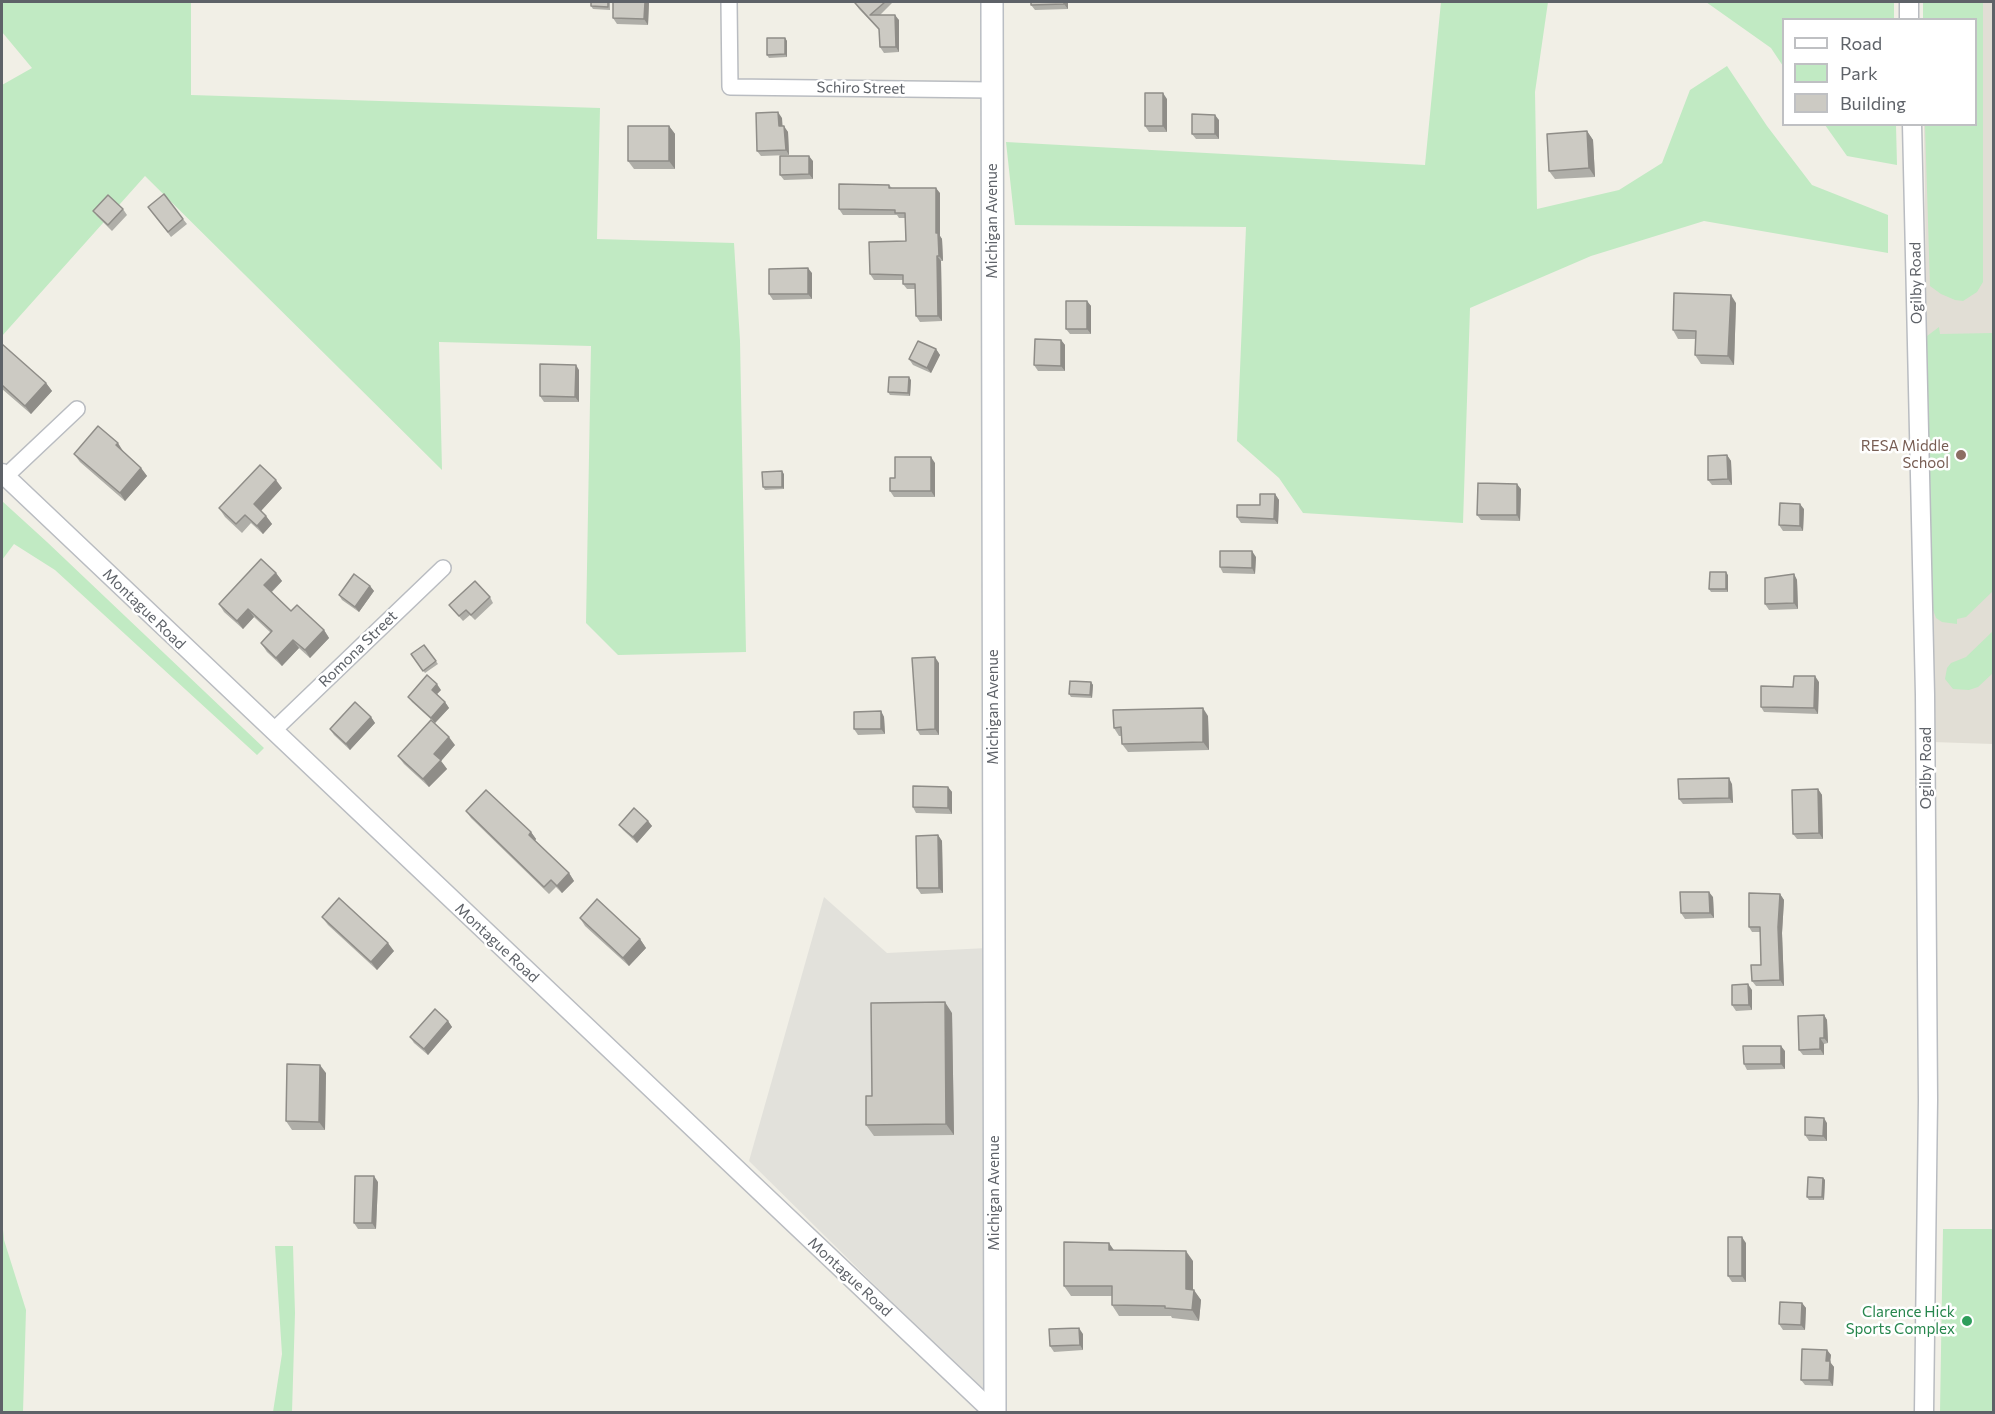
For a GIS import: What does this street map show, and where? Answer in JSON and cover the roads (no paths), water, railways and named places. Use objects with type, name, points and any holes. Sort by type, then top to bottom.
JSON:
[{"type":"main road","name":"Michigan Avenue","points":[[992,2],[994,1413]]},
{"type":"street","name":"Schiro Street","points":[[729,2],[730,87],[992,90]]},
{"type":"street","points":[[1909,2],[1909,18]]},
{"type":"street","name":"Ogilby Road","points":[[1912,126],[1925,695],[1928,1100],[1924,1413]]},
{"type":"street","points":[[4,474],[77,409]]},
{"type":"street","name":"Montague Road","points":[[4,474],[994,1413]]},
{"type":"street","name":"Romona Street","points":[[273,731],[443,568]]},
{"type":"place","name":"RESA Middle School","points":[[1961,455]]},
{"type":"place","name":"Clarence Hick Sports Complex","points":[[1967,1321]]}]
